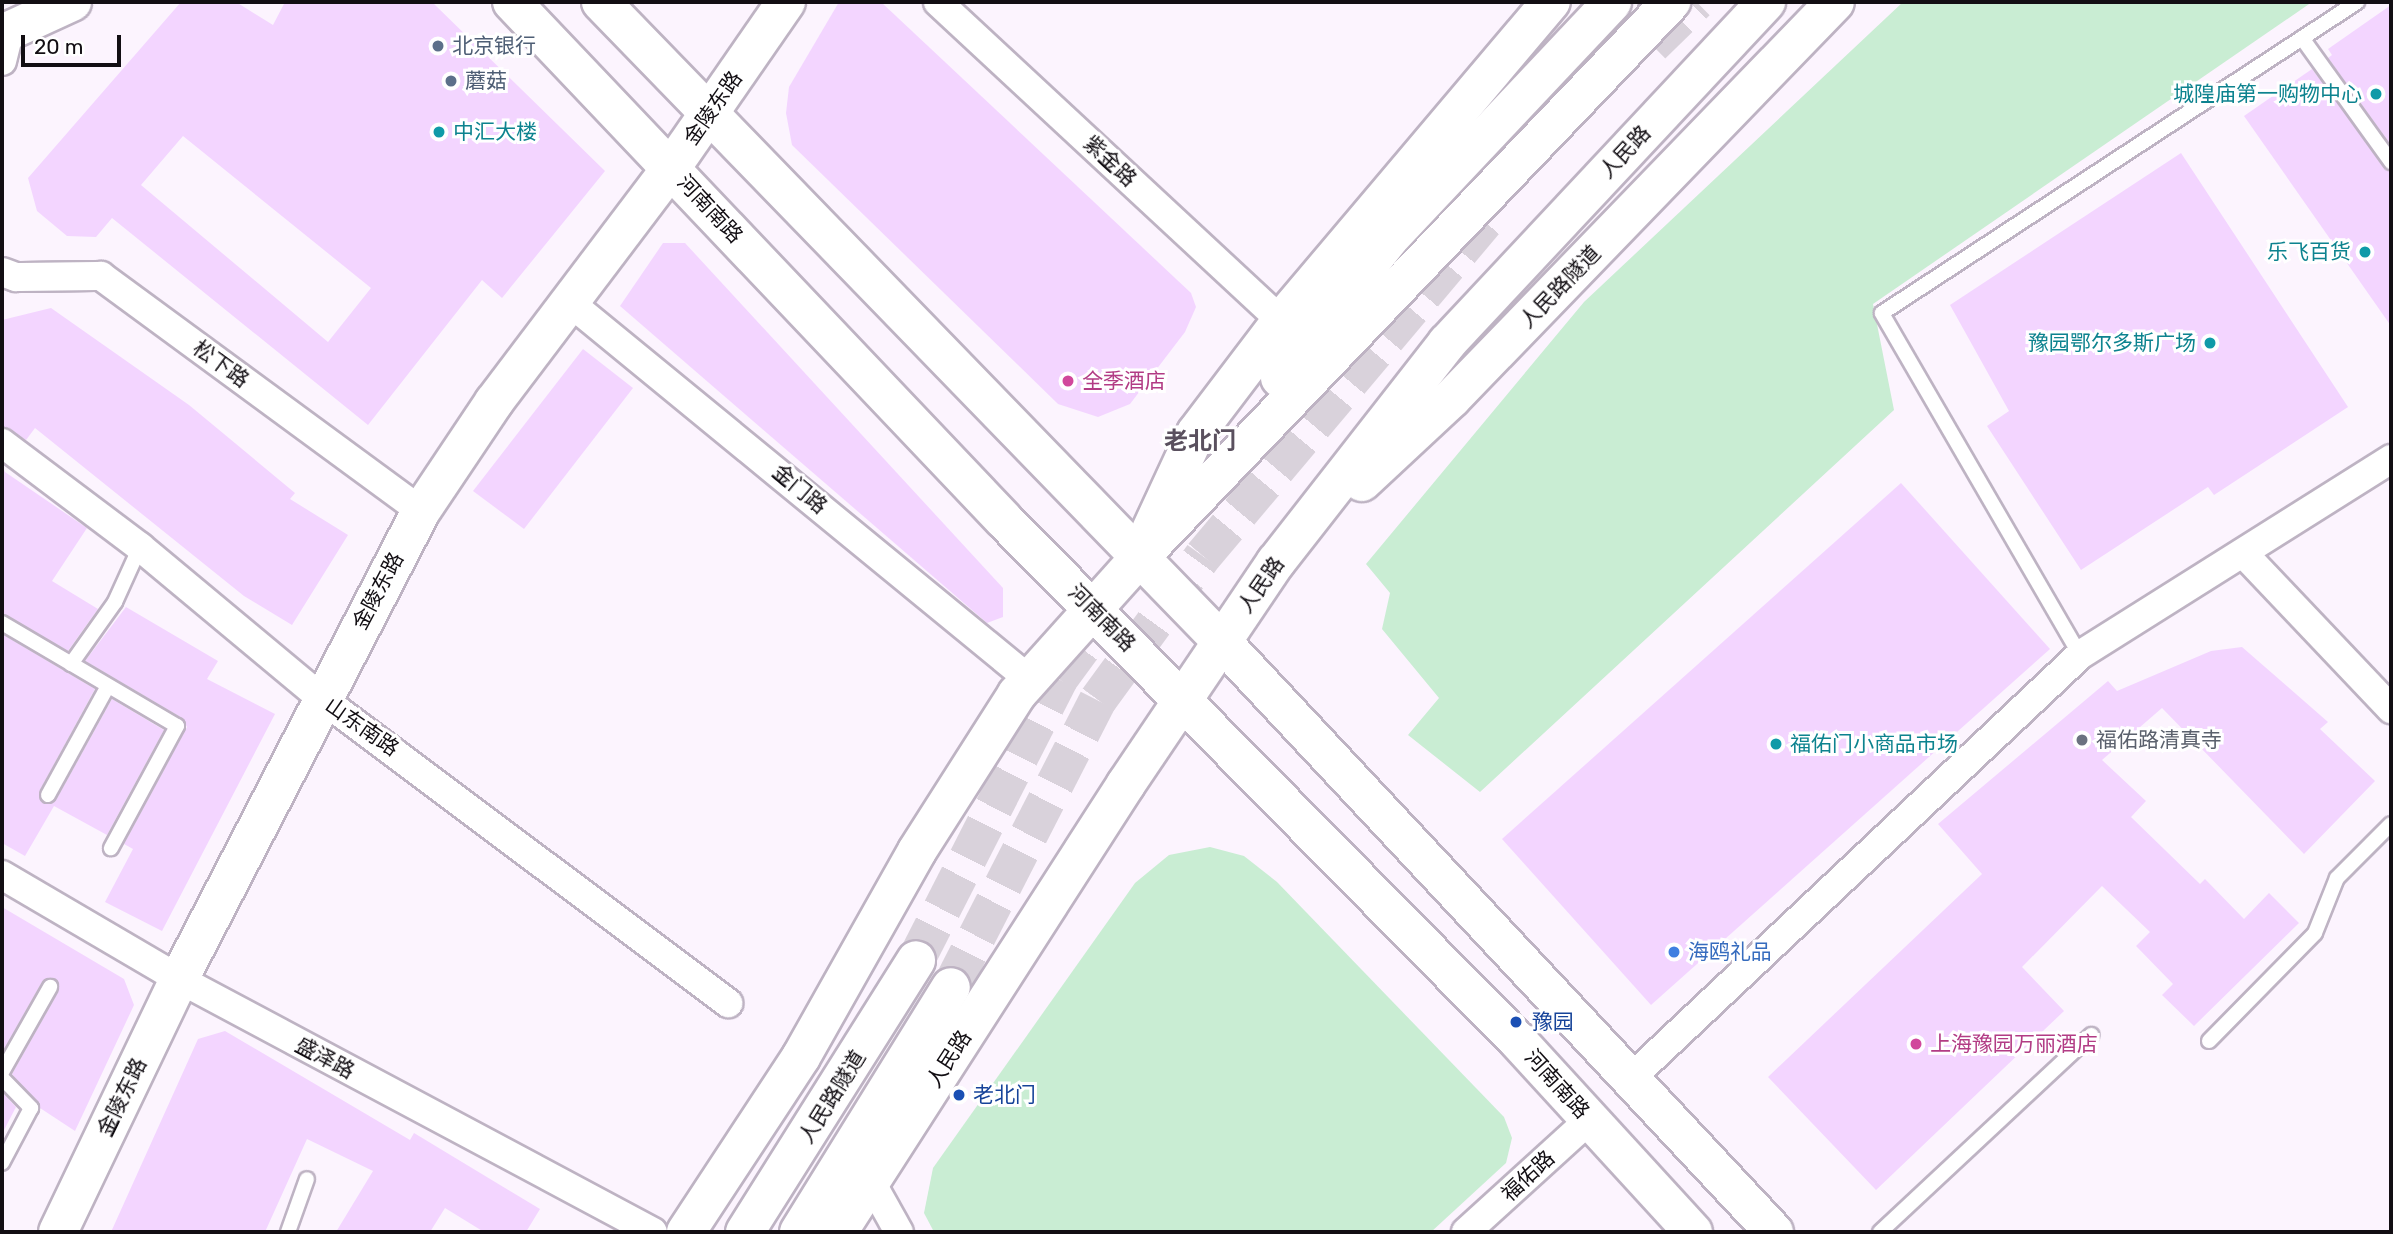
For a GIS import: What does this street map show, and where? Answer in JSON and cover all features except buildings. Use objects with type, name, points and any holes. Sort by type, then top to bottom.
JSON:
[{"type":"main road","points":[[4,42],[72,2]]},
{"type":"main road","name":"河南南路","points":[[512,2],[1092,609],[1589,1120],[1693,1232]]},
{"type":"main road","points":[[601,2],[711,112],[1222,642],[1774,1232]]},
{"type":"main road","name":"金陵东路","points":[[58,1232],[179,979],[321,698],[421,511],[568,301],[671,168],[786,2]]},
{"type":"main road","points":[[1139,558],[1196,433],[1281,321],[1551,2]]},
{"type":"main road","points":[[1139,558],[1389,239],[1612,2]]},
{"type":"main road","points":[[685,1232],[801,1057],[916,851],[1030,680],[1139,558],[1671,2]]},
{"type":"main road","name":"人民路","points":[[838,1232],[1182,700],[1276,562],[1447,343],[1766,2]]},
{"type":"main road","name":"人民路隧道","points":[[1276,562],[1451,399],[1835,2]]},
{"type":"main road","name":"人民路隧道","points":[[745,1232],[916,960]]},
{"type":"main road","name":"人民路隧道","points":[[799,1232],[951,988]]},
{"type":"street","name":"紫金路","points":[[939,2],[1281,321]]},
{"type":"street","name":"松下路","points":[[2,272],[16,277],[101,276],[421,511]]},
{"type":"street","name":"金门路","points":[[568,301],[1030,680]]},
{"type":"street","name":"山东南路","points":[[2,443],[140,547],[321,698],[728,1003]]},
{"type":"street","points":[[1631,1078],[2080,655],[2391,459]]},
{"type":"street","points":[[2244,554],[2391,709]]},
{"type":"street","name":"盛泽路","points":[[2,875],[179,979],[653,1232]]},
{"type":"street","name":"福佑路","points":[[1466,1232],[1589,1120]]},
{"type":"street","points":[[870,1182],[898,1232]]},
{"type":"lane","points":[[2080,655],[1882,313],[2357,2]]},
{"type":"lane","points":[[2302,38],[2391,162]]},
{"type":"lane","points":[[71,664],[115,602],[140,547]]},
{"type":"lane","points":[[2,623],[177,726],[111,848]]},
{"type":"lane","points":[[47,795],[108,686]]},
{"type":"lane","points":[[2209,1041],[2315,933],[2337,878],[2391,824]]},
{"type":"lane","points":[[2,1072],[50,987]]},
{"type":"lane","points":[[1880,1232],[2091,1035]]},
{"type":"lane","points":[[2,1078],[30,1108],[2,1163]]},
{"type":"lane","points":[[288,1232],[307,1179]]},
{"type":"green space","points":[[1903,2],[2312,2],[1873,304],[1894,410],[1480,792],[1408,735],[1439,698],[1382,629],[1390,593],[1366,564],[1584,302]]},
{"type":"green space","points":[[1210,847],[1244,856],[1277,882],[1504,1117],[1512,1138],[1506,1163],[1431,1232],[934,1232],[924,1213],[933,1168],[1135,883],[1169,855]]},
{"type":"tunnel","points":[[1519,128],[1642,2]]},
{"type":"tunnel","points":[[1652,45],[1696,2]]},
{"type":"tunnel","points":[[1362,302],[1445,203]]},
{"type":"tunnel","points":[[951,987],[1098,700],[1203,556],[1492,213]]},
{"type":"tunnel","points":[[916,960],[1059,679],[1103,619]]},
{"type":"place","name":"北京银行","points":[[438,46]]},
{"type":"place","name":"蘑菇","points":[[451,81]]},
{"type":"place","name":"城隍庙第一购物中心","points":[[2376,94]]},
{"type":"place","name":"中汇大楼","points":[[439,132]]},
{"type":"place","name":"乐飞百货","points":[[2365,252]]},
{"type":"place","name":"豫园鄂尔多斯广场","points":[[2210,343]]},
{"type":"place","name":"全季酒店","points":[[1068,381]]},
{"type":"place","name":"福佑路清真寺","points":[[2082,740]]},
{"type":"place","name":"福佑门小商品市场","points":[[1776,744]]},
{"type":"place","name":"海鸥礼品","points":[[1674,952]]},
{"type":"place","name":"豫园","points":[[1516,1022]]},
{"type":"place","name":"上海豫园万丽酒店","points":[[1916,1044]]},
{"type":"place","name":"老北门","points":[[959,1095]]},
{"type":"district","name":"老北门","points":[[1200,442]]}]
